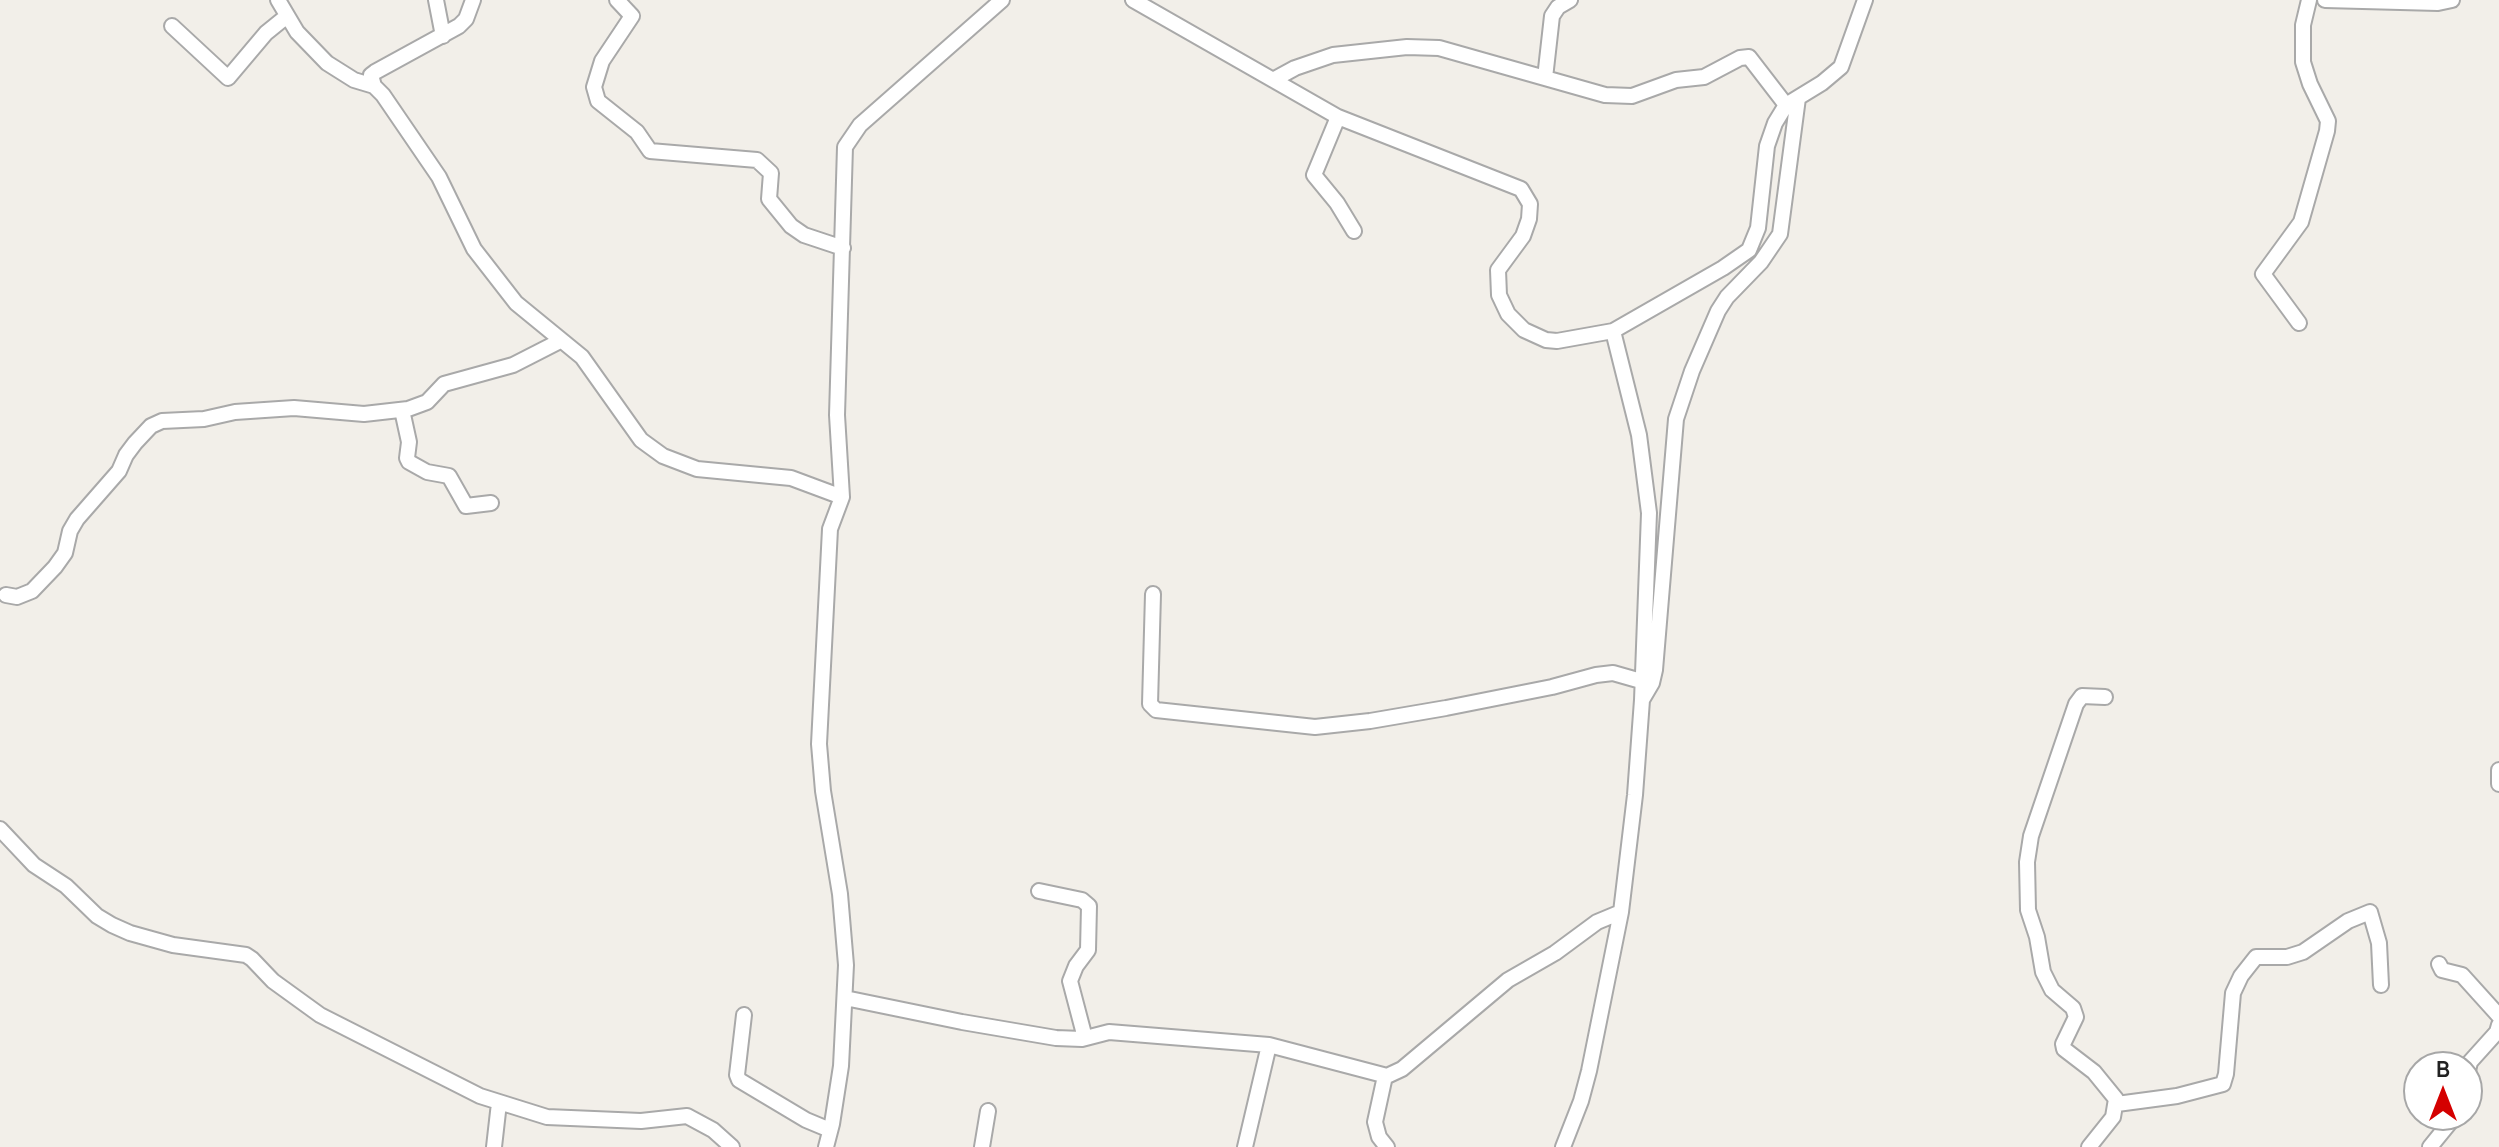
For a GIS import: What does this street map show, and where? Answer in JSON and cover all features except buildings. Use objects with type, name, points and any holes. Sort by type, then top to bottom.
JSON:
[{"type":"street","points":[[278,0],[304,41],[327,63],[354,80],[374,86]]},
{"type":"street","points":[[436,0],[443,36]]},
{"type":"street","points":[[473,0],[466,19],[443,36],[371,75],[374,86],[388,101],[439,177],[474,249],[516,303],[588,364],[641,440],[663,456],[697,469],[791,478],[842,497]]},
{"type":"street","points":[[617,0],[632,16],[602,61],[594,87],[598,101],[637,132],[650,151],[757,160],[771,173],[769,199],[791,226],[804,235],[843,248]]},
{"type":"street","points":[[826,1147],[841,1066],[846,947],[819,744],[830,529],[842,497],[837,415],[845,147],[860,125],[1002,0]]},
{"type":"street","points":[[1133,0],[1338,117],[1521,189],[1531,211],[1523,236],[1498,270],[1497,285],[1502,305],[1524,330],[1546,340],[1573,340],[1613,331],[1749,250],[1758,228],[1771,132],[1792,102],[1841,67],[1865,0]]},
{"type":"street","points":[[1545,78],[1552,16],[1558,7],[1570,0]]},
{"type":"street","points":[[2299,323],[2263,274],[2301,222],[2327,131],[2328,121],[2303,62],[2303,25],[2309,0]]},
{"type":"street","points":[[2325,0],[2438,3],[2452,0]]},
{"type":"street","points":[[172,26],[228,78],[266,33],[287,16]]},
{"type":"street","points":[[1273,80],[1295,68],[1333,55],[1407,47],[1451,49],[1605,95],[1632,96],[1676,80],[1704,77],[1740,58],[1749,57],[1792,102],[1780,234],[1769,252],[1718,311],[1677,414],[1655,670],[1652,683],[1642,700]]},
{"type":"street","points":[[1338,117],[1314,175],[1337,203],[1354,231]]},
{"type":"street","points":[[1563,1147],[1589,1071],[1621,912],[1642,700],[1649,513],[1639,435],[1613,331]]},
{"type":"street","points":[[6,595],[17,597],[32,591],[55,567],[65,553],[70,531],[77,519],[119,471],[126,455],[151,426],[162,421],[294,408],[364,414],[402,410],[425,403],[439,387],[449,382],[513,365],[560,341]]},
{"type":"street","points":[[402,410],[409,442],[409,462],[427,472],[449,476],[466,506],[491,503]]},
{"type":"street","points":[[1153,594],[1150,704],[1156,710],[1315,727],[1446,708],[1596,675],[1613,673],[1641,681]]},
{"type":"street","points":[[2089,1147],[2113,1117],[2117,1104],[2094,1072],[2064,1049],[2063,1044],[2074,1024],[2075,1012],[2052,990],[2043,972],[2028,910],[2027,890],[2031,836],[2067,725],[2082,696],[2105,697]]},
{"type":"street","points":[[2499,770],[2499,784]]},
{"type":"street","points":[[5,835],[34,865],[66,886],[97,916],[112,925],[173,945],[246,955],[273,981],[320,1015],[499,1103],[547,1117],[641,1121],[687,1116],[713,1130],[732,1147]]},
{"type":"street","points":[[1039,891],[1082,900],[1089,906],[1088,950],[1070,981],[1085,1038]]},
{"type":"street","points":[[845,998],[1021,1033],[1065,1038],[1085,1038],[1109,1032],[1269,1045],[1385,1076],[1402,1069],[1508,980],[1555,953],[1597,922],[1621,912]]},
{"type":"street","points":[[2117,1104],[2177,1096],[2223,1084],[2233,993],[2241,976],[2256,957],[2287,957],[2303,952],[2348,921],[2370,912],[2379,943],[2381,985]]},
{"type":"street","points":[[2439,964],[2442,970],[2462,975],[2499,1016]]},
{"type":"street","points":[[744,1015],[739,1080],[796,1115],[830,1130]]},
{"type":"street","points":[[2480,1051],[2497,1032],[2499,1025]]},
{"type":"street","points":[[1245,1147],[1269,1045]]},
{"type":"street","points":[[1385,1076],[1375,1122],[1379,1137],[1387,1147]]},
{"type":"street","points":[[494,1147],[499,1103]]},
{"type":"street","points":[[982,1147],[988,1111]]},
{"type":"street","points":[[2430,1147],[2443,1131]]}]
